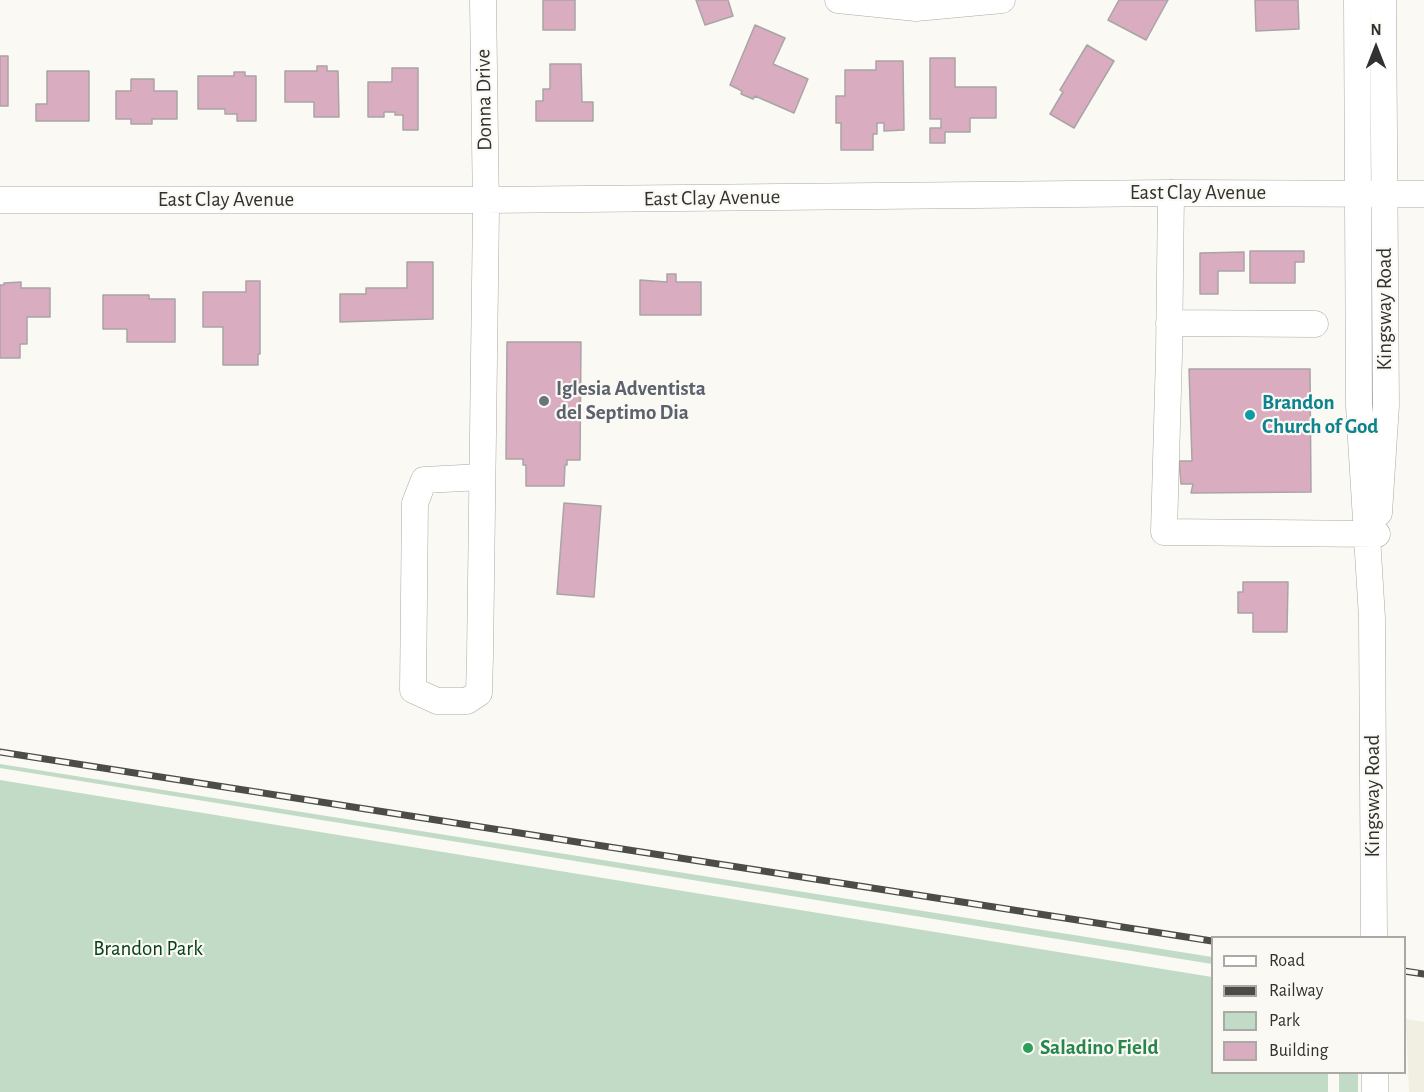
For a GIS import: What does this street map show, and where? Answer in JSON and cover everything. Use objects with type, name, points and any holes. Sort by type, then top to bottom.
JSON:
[{"type":"street","name":"Donna Drive","points":[[482,477],[424,480],[415,503],[413,690],[437,701],[466,701],[479,693],[486,200],[483,0]]},
{"type":"street","points":[[838,0],[916,8],[1002,0]]},
{"type":"street","name":"Kingsway Road","points":[[1357,0],[1359,406],[1372,534],[1374,936]]},
{"type":"street","name":"Kingsway Road","points":[[1372,534],[1386,405],[1383,0]]},
{"type":"street","name":"East Clay Avenue","points":[[0,200],[486,200],[1171,193],[1424,194]]},
{"type":"street","points":[[1171,193],[1164,532],[1372,534]]},
{"type":"street","points":[[1169,323],[1315,324]]},
{"type":"street","points":[[1375,1074],[1375,1092]]},
{"type":"shaded area","points":[[1406,1019],[1424,1022],[1424,1092],[1409,1092]]},
{"type":"green space","points":[[0,764],[1211,957],[1211,964],[0,768]]},
{"type":"green space","name":"Brandon Park","points":[[0,780],[1211,977],[1211,1074],[1328,1074],[1328,1092],[0,1092]]},
{"type":"green space","points":[[1339,1074],[1358,1074],[1358,1092],[1339,1092]]},
{"type":"building","points":[[543,0],[575,0],[575,30],[543,30]]},
{"type":"building","points":[[696,0],[728,0],[733,16],[705,25]]},
{"type":"building","points":[[1119,0],[1168,0],[1146,40],[1108,20]]},
{"type":"building","points":[[1255,0],[1298,0],[1299,29],[1256,31]]},
{"type":"building","points":[[755,25],[785,38],[773,64],[808,79],[794,113],[755,96],[753,99],[741,94],[742,91],[730,85]]},
{"type":"building","points":[[1087,45],[1114,61],[1074,128],[1050,114],[1063,92],[1060,90]]},
{"type":"building","points":[[0,56],[8,56],[8,106],[0,106]]},
{"type":"building","points":[[930,58],[955,58],[955,87],[996,87],[996,118],[970,118],[970,132],[945,132],[945,143],[930,143],[930,128],[941,128],[941,119],[930,119]]},
{"type":"building","points":[[876,61],[903,61],[904,130],[884,131],[884,123],[877,123],[877,134],[873,134],[873,150],[841,150],[841,123],[836,123],[836,96],[845,96],[845,70],[876,70]]},
{"type":"building","points":[[550,64],[581,64],[582,102],[593,102],[593,121],[536,121],[536,101],[543,101],[543,89],[550,89]]},
{"type":"building","points":[[317,66],[327,66],[327,71],[338,71],[339,117],[314,117],[314,102],[285,102],[285,71],[317,71]]},
{"type":"building","points":[[392,68],[418,68],[418,130],[403,130],[403,115],[395,115],[395,112],[384,112],[384,117],[368,117],[368,82],[392,82]]},
{"type":"building","points":[[47,71],[89,71],[89,121],[36,121],[36,104],[47,104]]},
{"type":"building","points":[[234,72],[245,72],[245,76],[256,76],[256,121],[237,121],[237,114],[225,114],[225,109],[198,109],[198,76],[234,76]]},
{"type":"building","points":[[131,79],[154,79],[154,91],[177,91],[177,119],[152,119],[152,124],[131,124],[131,119],[116,119],[116,91],[131,91]]},
{"type":"building","points":[[1250,251],[1304,251],[1304,262],[1295,262],[1295,283],[1250,283]]},
{"type":"building","points":[[1244,252],[1244,271],[1218,271],[1218,294],[1200,294],[1200,253]]},
{"type":"building","points":[[407,262],[433,262],[433,319],[340,322],[340,294],[366,294],[366,288],[407,288]]},
{"type":"building","points":[[667,274],[676,274],[676,282],[701,282],[701,315],[640,315],[640,280],[667,282]]},
{"type":"building","points":[[246,281],[260,281],[258,365],[223,365],[223,327],[203,327],[203,292],[246,292]]},
{"type":"building","points":[[21,282],[21,288],[50,288],[50,317],[27,317],[27,344],[20,344],[20,358],[0,358],[0,285]]},
{"type":"building","points":[[103,295],[149,295],[149,299],[175,299],[175,342],[127,342],[127,329],[103,329]]},
{"type":"building","name":"Iglesia Adventista del Septimo Dia","points":[[507,342],[581,342],[580,460],[567,460],[564,486],[526,486],[526,465],[523,465],[523,459],[506,459]]},
{"type":"building","name":"Brandon Church of God","points":[[1189,369],[1310,369],[1311,492],[1191,493],[1193,484],[1181,484],[1179,461],[1192,461]]},
{"type":"building","points":[[564,503],[601,506],[594,597],[557,594]]},
{"type":"building","points":[[1243,582],[1288,582],[1287,632],[1253,632],[1253,613],[1238,613],[1238,592],[1243,592]]},
{"type":"railway","points":[[0,752],[1211,941]]},
{"type":"railway","points":[[1406,971],[1424,974]]},
{"type":"place","name":"Iglesia Adventista del Septimo Dia","points":[[544,401]]},
{"type":"place","name":"Brandon Church of God","points":[[1250,415]]},
{"type":"place","name":"Saladino Field","points":[[1028,1048]]}]
